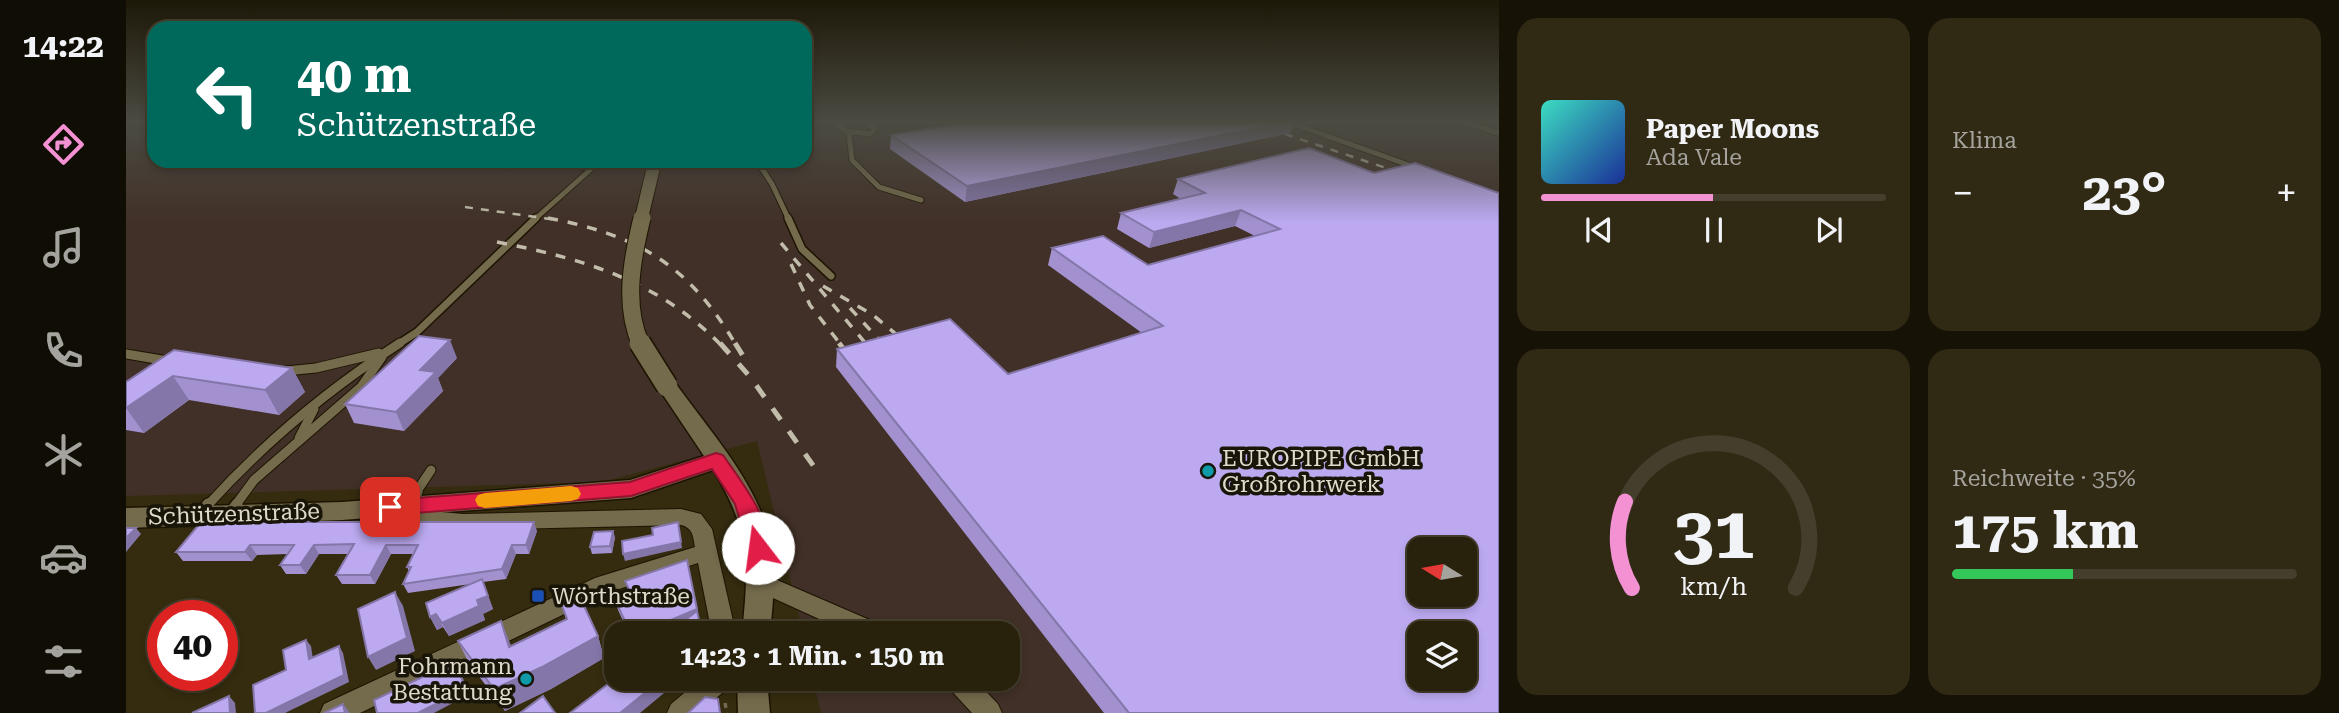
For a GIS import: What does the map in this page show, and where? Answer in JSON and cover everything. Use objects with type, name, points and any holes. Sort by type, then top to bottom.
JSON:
[{"type":"street","points":[[654,168],[631,282],[630,306],[635,331],[644,353],[744,502],[756,532],[761,582],[757,621]]},
{"type":"street","name":"Schützenstraße","points":[[126,518],[414,506],[631,489],[716,460]]},
{"type":"street","name":"Schützenstraße","points":[[342,510],[463,522],[681,517],[694,520],[702,529],[721,621]]},
{"type":"street","points":[[333,713],[603,585],[707,552]]},
{"type":"street","points":[[761,582],[849,621]]},
{"type":"street","points":[[680,713],[706,691]]},
{"type":"street","points":[[753,691],[754,713]]},
{"type":"street","points":[[968,691],[989,713]]},
{"type":"lane","points":[[852,156],[852,160],[879,187],[921,200]]},
{"type":"lane","points":[[1385,156],[1429,172]]},
{"type":"lane","points":[[583,168],[592,169]]},
{"type":"lane","points":[[762,168],[802,248],[831,276]]},
{"type":"lane","points":[[197,517],[230,480],[346,378],[417,332],[508,243],[592,169]]},
{"type":"lane","points":[[282,372],[316,369],[385,351]]},
{"type":"lane","points":[[228,515],[254,480],[361,387],[385,351]]},
{"type":"lane","points":[[126,354],[180,362]]},
{"type":"lane","points":[[297,441],[316,404]]},
{"type":"lane","points":[[414,506],[419,488],[431,470]]},
{"type":"shaded area","points":[[126,156],[147,156],[147,168],[812,168],[812,156],[1499,156],[1499,713],[821,713],[816,691],[1020,691],[1020,621],[800,621],[757,441],[602,482],[126,496]]},
{"type":"building","points":[[923,156],[1116,156],[967,186]]},
{"type":"building","name":"EUROPIPE GmbH Großrohrwerk","points":[[1274,156],[1331,156],[1374,173],[1415,163],[1499,193],[1499,713],[1129,713],[837,349],[950,319],[1008,374],[1163,326],[1052,248],[1103,236],[1148,265],[1280,229],[1241,210],[1154,232],[1121,213],[1205,193],[1178,179]]},
{"type":"building","points":[[419,336],[450,340],[420,370],[436,372],[396,412],[345,404]]},
{"type":"building","points":[[174,350],[292,368],[265,390],[173,376],[126,408],[126,382]]},
{"type":"building","points":[[201,522],[534,522],[526,545],[512,545],[502,569],[403,584],[411,567],[407,567],[418,545],[386,545],[370,575],[336,575],[354,544],[314,545],[300,565],[280,565],[294,545],[250,545],[245,552],[176,552]]},
{"type":"building","points":[[678,522],[681,542],[623,554],[622,541],[653,535],[652,528]]},
{"type":"building","points":[[126,528],[136,528],[126,538]]},
{"type":"building","points":[[613,531],[610,546],[590,547],[594,532]]},
{"type":"building","points":[[687,560],[697,609],[669,621],[625,621],[616,602],[632,596],[625,581]]},
{"type":"building","points":[[482,579],[488,596],[477,600],[479,606],[442,623],[436,614],[430,617],[426,603]]},
{"type":"building","points":[[395,592],[407,638],[368,657],[358,609]]},
{"type":"building","points":[[579,595],[598,636],[542,667],[494,689],[458,641],[501,621],[509,647],[567,619],[561,603]]},
{"type":"building","points":[[697,611],[699,621],[684,621]]},
{"type":"building","points":[[306,640],[309,659],[339,646],[344,675],[266,713],[255,713],[253,685],[286,670],[283,650]]},
{"type":"building","points":[[456,661],[465,689],[418,713],[377,713],[374,700]]},
{"type":"building","points":[[604,687],[604,691],[647,691],[620,713],[570,713]]},
{"type":"building","points":[[229,696],[230,713],[192,713]]},
{"type":"building","points":[[543,696],[555,713],[520,713]]},
{"type":"building","points":[[705,697],[718,699],[720,713],[688,713]]},
{"type":"building","points":[[343,704],[345,713],[324,713]]},
{"type":"railway","points":[[1351,156],[1389,169]]},
{"type":"railway","points":[[465,207],[557,220]]},
{"type":"railway","points":[[548,218],[609,234],[658,258],[680,274],[699,294],[736,345]]},
{"type":"railway","points":[[497,242],[589,265],[645,288],[697,323],[721,345]]},
{"type":"railway","points":[[781,243],[867,345]]},
{"type":"railway","points":[[791,264],[810,305],[841,345]]},
{"type":"railway","points":[[823,286],[873,315],[909,345]]},
{"type":"railway","points":[[850,308],[884,345]]},
{"type":"railway","points":[[720,343],[751,378],[815,468]]},
{"type":"railway","points":[[735,343],[745,359]]},
{"type":"railway","points":[[839,343],[854,362]]},
{"type":"railway","points":[[866,343],[876,355]]},
{"type":"railway","points":[[883,343],[891,352]]},
{"type":"railway","points":[[907,343],[911,346]]},
{"type":"slow traffic","points":[[485,500],[571,494]]},
{"type":"place","name":"EUROPIPE GmbH Großrohrwerk","points":[[1208,471]]},
{"type":"place","name":"Wörthstraße","points":[[538,596]]},
{"type":"place","name":"Fohrmann Bestattung","points":[[526,679]]},
{"type":"route","points":[[390,507],[631,489],[716,460],[744,502],[756,532],[758,548]]}]
